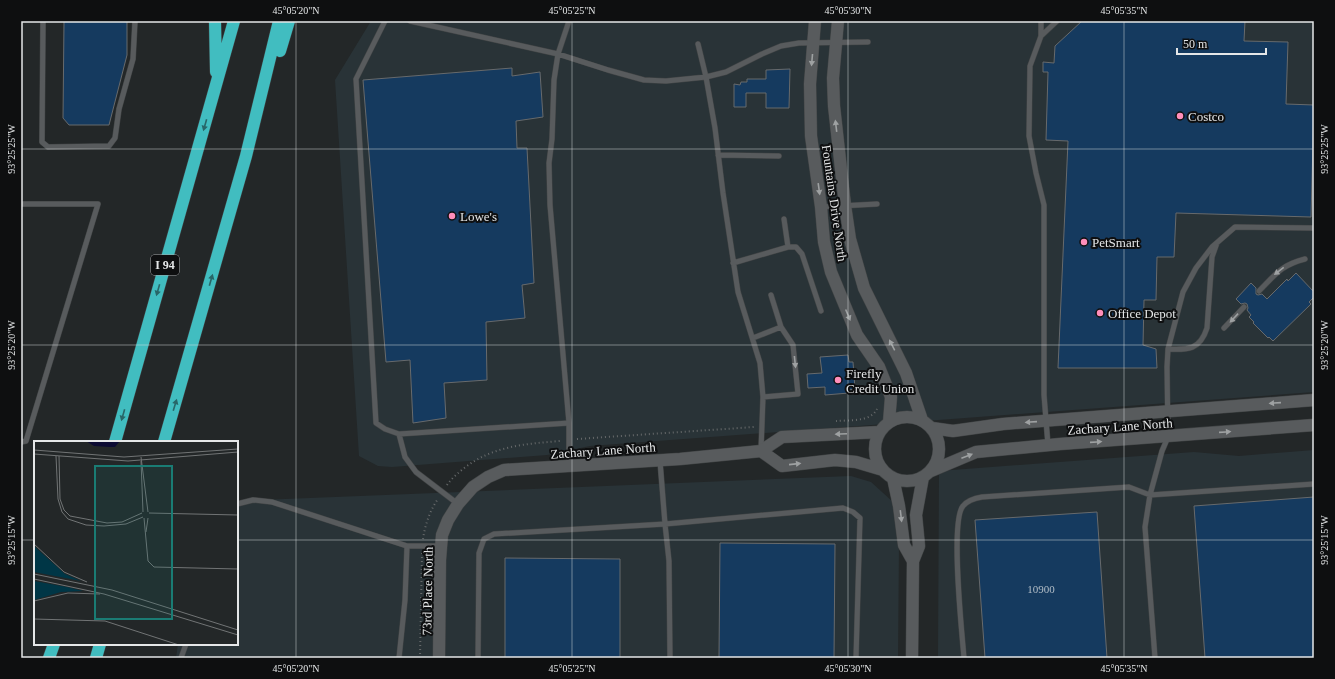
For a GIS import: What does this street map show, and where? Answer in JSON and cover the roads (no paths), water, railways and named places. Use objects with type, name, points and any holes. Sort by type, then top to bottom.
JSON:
[{"type":"highway","points":[[215,21],[216,87]]},
{"type":"highway","name":"I 94","points":[[115,441],[234,21]]},
{"type":"highway","points":[[246,156],[279,21]]},
{"type":"highway","points":[[164,441],[246,156],[289,21]]},
{"type":"highway","points":[[49,658],[54,645]]},
{"type":"highway","points":[[96,658],[100,645]]},
{"type":"street","name":"Fountains Drive North","points":[[815,21],[810,84],[811,136],[821,207],[824,242],[831,272],[857,335],[879,367],[891,397],[889,422]]},
{"type":"street","name":"Fountains Drive North","points":[[838,21],[833,78],[834,106],[844,205],[850,239],[864,288],[906,373],[922,420]]},
{"type":"street","name":"Zachary Lane North","points":[[932,428],[953,431],[1003,424],[1314,400]]},
{"type":"street","points":[[883,470],[878,461],[876,441],[880,432],[889,422],[897,418],[913,417],[922,420],[932,428],[939,445],[939,454],[936,463],[927,474],[916,515],[919,546],[913,561],[912,658]]},
{"type":"street","name":"Zachary Lane North","points":[[927,474],[976,452],[1048,445],[1314,425]]},
{"type":"street","name":"Zachary Lane North","points":[[458,504],[473,487],[488,477],[504,470],[660,461],[761,451],[782,437],[880,432]]},
{"type":"street","points":[[761,451],[782,466],[835,460],[856,462],[883,470],[893,478],[903,480],[913,480],[927,474]]},
{"type":"street","points":[[893,478],[899,506],[904,545],[913,561]]},
{"type":"street","name":"73rd Place North","points":[[439,658],[442,535],[448,520],[458,504]]},
{"type":"lane","points":[[43,21],[42,142],[48,147],[109,146],[115,138],[119,109],[133,59],[134,21]]},
{"type":"lane","points":[[385,21],[356,79],[376,423],[385,429],[399,434],[569,423]]},
{"type":"lane","points":[[410,21],[558,54],[644,80],[672,81],[706,77],[726,72],[781,46],[799,42],[868,42]]},
{"type":"lane","points":[[569,21],[558,54],[554,80],[552,139],[549,163],[550,205],[569,423],[569,467]]},
{"type":"lane","points":[[1041,21],[1041,36],[1030,66],[1029,136],[1044,205],[1044,395],[1048,445]]},
{"type":"lane","points":[[1041,36],[1057,21]]},
{"type":"lane","points":[[698,44],[706,77],[715,128],[738,292],[760,364],[763,397],[761,451]]},
{"type":"lane","points":[[718,155],[779,156]]},
{"type":"lane","points":[[21,204],[98,204],[26,441],[21,442]]},
{"type":"lane","points":[[821,207],[877,204]]},
{"type":"lane","points":[[784,219],[788,247]]},
{"type":"lane","points":[[1155,658],[1146,527],[1150,495],[1162,451],[1168,437],[1168,349],[1183,292],[1196,268],[1218,240],[1235,227],[1314,228]]},
{"type":"lane","points":[[1168,349],[1185,350],[1196,345],[1204,338],[1207,328],[1212,257],[1218,240]]},
{"type":"lane","points":[[733,263],[788,247],[796,247],[802,254],[821,311]]},
{"type":"lane","points":[[1259,291],[1277,273],[1291,263],[1305,260]]},
{"type":"lane","points":[[763,397],[798,394],[793,345],[781,327],[771,294]]},
{"type":"lane","points":[[1224,328],[1244,307]]},
{"type":"lane","points":[[752,338],[781,327]]},
{"type":"lane","points":[[399,434],[405,457],[416,472],[458,504]]},
{"type":"lane","points":[[660,461],[669,562],[670,658]]},
{"type":"lane","points":[[964,658],[959,601],[957,536],[958,515],[963,505],[973,499],[982,497],[1129,487],[1150,495],[1314,484]]},
{"type":"lane","points":[[238,504],[253,500],[272,502],[406,546],[441,546]]},
{"type":"lane","points":[[478,658],[479,553],[484,539],[494,534],[665,524],[843,508],[853,512],[860,518],[856,658]]},
{"type":"lane","points":[[399,658],[405,600],[406,546]]},
{"type":"lane","points":[[181,658],[186,645]]},
{"type":"place","name":"Costco","points":[[1180,116]]},
{"type":"place","name":"Lowe's","points":[[452,216]]},
{"type":"place","name":"PetSmart","points":[[1084,242]]},
{"type":"place","name":"Office Depot","points":[[1100,313]]},
{"type":"place","name":"Firefly Credit Union","points":[[838,380]]}]
